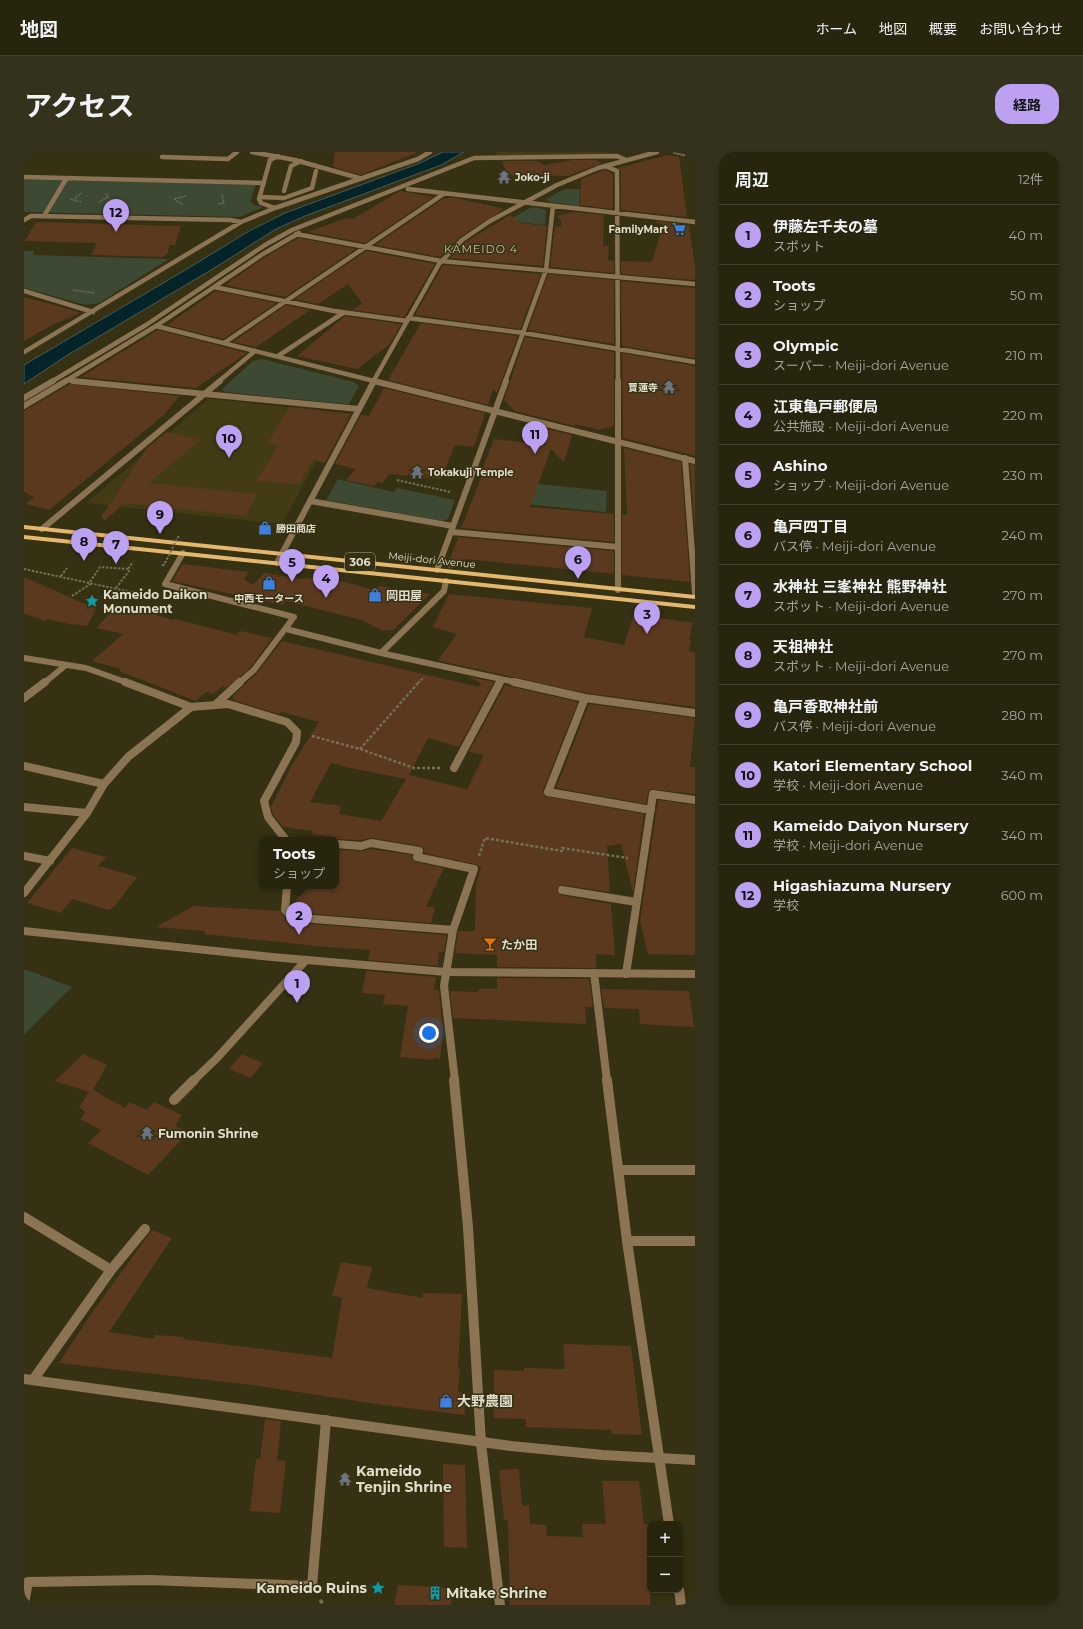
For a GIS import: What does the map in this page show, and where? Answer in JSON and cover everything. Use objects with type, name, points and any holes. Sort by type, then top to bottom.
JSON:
[{"type":"main road","name":"Meiji-dori Avenue","points":[[24,527],[695,597]]},
{"type":"main road","name":"Meiji-dori Avenue","points":[[24,537],[695,606]]},
{"type":"street","points":[[162,157],[228,159],[237,152]]},
{"type":"street","points":[[252,152],[301,161],[359,178]]},
{"type":"street","points":[[24,352],[242,222],[275,208],[412,161],[430,152]]},
{"type":"street","points":[[482,152],[485,158]]},
{"type":"street","points":[[278,563],[374,380],[441,261],[453,249],[476,231],[524,202],[565,181],[606,166],[657,152]]},
{"type":"street","points":[[24,398],[146,324],[265,245],[292,230],[474,158],[616,154],[626,160]]},
{"type":"street","points":[[275,208],[261,203],[260,197],[270,160],[278,156]]},
{"type":"street","points":[[24,406],[156,326],[296,234],[485,158]]},
{"type":"street","points":[[284,191],[290,166],[301,161]]},
{"type":"street","points":[[606,166],[617,171],[616,349],[618,590]]},
{"type":"street","points":[[260,197],[284,198],[312,188],[316,171]]},
{"type":"street","points":[[24,177],[264,183]]},
{"type":"street","points":[[44,216],[66,179]]},
{"type":"street","points":[[408,189],[695,222]]},
{"type":"street","points":[[224,343],[363,247],[445,194]]},
{"type":"street","points":[[437,570],[546,270],[553,206]]},
{"type":"street","points":[[24,220],[31,216],[44,216],[185,218],[242,222]]},
{"type":"street","points":[[296,234],[441,261],[695,284]]},
{"type":"street","points":[[214,287],[343,312],[524,333],[695,362]]},
{"type":"street","points":[[24,292],[93,312]]},
{"type":"street","points":[[278,356],[343,312]]},
{"type":"street","points":[[156,326],[695,460]]},
{"type":"street","points":[[42,529],[204,392],[255,351]]},
{"type":"street","points":[[67,380],[359,408]]},
{"type":"street","points":[[685,458],[695,593]]},
{"type":"street","points":[[310,502],[453,529],[618,547]]},
{"type":"street","points":[[183,553],[164,584],[276,611],[294,617],[254,670],[215,705]]},
{"type":"street","points":[[381,653],[444,591],[446,581]]},
{"type":"street","points":[[286,629],[381,653],[585,698],[695,713]]},
{"type":"street","points":[[24,658],[86,668],[191,707],[228,704],[286,722],[297,732],[296,742],[264,801],[264,810],[274,828],[283,837]]},
{"type":"street","points":[[24,698],[35,691],[66,665]]},
{"type":"street","points":[[454,768],[501,680]]},
{"type":"street","points":[[585,698],[548,792],[651,810]]},
{"type":"street","points":[[24,893],[87,813],[104,784],[128,757],[191,707]]},
{"type":"street","points":[[24,766],[104,784]]},
{"type":"street","points":[[626,974],[653,794],[695,800]]},
{"type":"street","points":[[24,807],[87,813]]},
{"type":"street","points":[[339,844],[361,846],[371,843],[419,851],[417,857],[474,869],[453,930],[444,986],[448,1010],[468,1227],[481,1443],[500,1605]]},
{"type":"street","points":[[24,856],[50,861]]},
{"type":"street","points":[[288,889],[284,910],[290,915],[301,918],[453,930]]},
{"type":"street","points":[[562,890],[636,902]]},
{"type":"street","points":[[24,931],[306,960],[446,972],[695,974]]},
{"type":"street","points":[[174,1100],[217,1058],[306,960]]},
{"type":"street","points":[[594,973],[627,1241],[669,1521]]},
{"type":"street","points":[[618,1170],[695,1170]]},
{"type":"street","points":[[24,1217],[111,1270]]},
{"type":"street","points":[[145,1229],[111,1270],[29,1380],[326,1420],[481,1443],[659,1460],[695,1460]]},
{"type":"street","points":[[627,1241],[695,1241]]},
{"type":"street","points":[[24,1604],[26,1582],[150,1580],[312,1586],[326,1420]]},
{"type":"street","points":[[679,1593],[681,1605]]},
{"type":"path","points":[[212,206],[224,203],[222,195],[213,190],[217,182]]},
{"type":"path","points":[[84,192],[76,197],[76,199],[84,202]]},
{"type":"path","points":[[96,202],[108,197],[106,193],[102,192]]},
{"type":"path","points":[[185,218],[188,207],[174,200],[188,196]]},
{"type":"path","points":[[396,480],[464,496]]},
{"type":"path","points":[[162,565],[164,565],[178,537],[180,537]]},
{"type":"path","points":[[116,588],[129,571],[128,569],[136,556]]},
{"type":"path","points":[[72,596],[91,583],[100,567],[128,569]]},
{"type":"path","points":[[24,568],[163,599]]},
{"type":"path","points":[[61,576],[67,568]]},
{"type":"path","points":[[360,749],[401,701],[436,665]]},
{"type":"path","points":[[297,732],[360,749],[414,768],[454,768]]},
{"type":"path","points":[[474,869],[486,838],[562,851],[562,848],[643,860]]},
{"type":"shaded area","points":[[497,152],[613,152],[607,154],[499,156],[496,155]]},
{"type":"shaded area","points":[[209,399],[342,413],[282,524],[86,503]]},
{"type":"green space","points":[[24,179],[256,185],[250,201],[254,205],[263,207],[239,217],[24,212]]},
{"type":"green space","points":[[565,189],[580,189],[579,206],[550,202],[546,199]]},
{"type":"green space","points":[[536,207],[546,210],[545,225],[507,221],[530,208]]},
{"type":"green space","points":[[24,251],[34,251],[33,255],[169,259],[99,303],[86,305],[24,288]]},
{"type":"green space","points":[[262,359],[354,382],[359,386],[349,404],[225,392],[222,389],[253,361]]},
{"type":"green space","points":[[338,479],[393,492],[397,488],[455,500],[448,519],[442,521],[326,500]]},
{"type":"green space","points":[[520,482],[607,491],[606,512],[514,503]]},
{"type":"green space","points":[[24,969],[72,987],[24,1035]]},
{"type":"water","points":[[443,152],[464,152],[441,165],[305,216],[276,229],[216,267],[66,356],[24,384],[24,365],[249,231],[285,213],[420,163]]},
{"type":"building","points":[[335,152],[416,153],[361,175],[333,167]]},
{"type":"building","points":[[668,155],[679,157],[687,217],[621,210],[621,171],[618,168]]},
{"type":"building","points":[[573,160],[596,160],[602,163],[568,176],[526,175],[508,177],[502,161],[538,161],[544,165]]},
{"type":"building","points":[[605,170],[613,174],[613,209],[580,205],[581,179]]},
{"type":"building","points":[[400,191],[433,197],[365,243],[308,232],[346,218],[353,219]]},
{"type":"building","points":[[444,198],[456,198],[504,209],[460,237],[440,257],[375,245]]},
{"type":"building","points":[[573,212],[604,215],[603,246],[609,246],[608,260],[614,261],[614,273],[550,267],[555,226],[561,227],[561,220],[557,216]]},
{"type":"building","points":[[510,215],[520,223],[547,226],[543,266],[450,258],[464,243]]},
{"type":"building","points":[[656,221],[689,225],[695,265],[695,280],[621,274],[621,261],[652,262],[663,224],[656,223]]},
{"type":"building","points":[[36,222],[181,226],[175,245],[170,245],[167,254],[162,257],[91,255],[97,243],[25,241]]},
{"type":"building","points":[[298,238],[356,249],[285,297],[225,285],[265,257]]},
{"type":"building","points":[[366,251],[435,264],[404,317],[353,310],[362,303],[348,284],[318,304],[295,299]]},
{"type":"building","points":[[443,265],[541,274],[520,329],[415,315]]},
{"type":"building","points":[[548,274],[614,280],[614,344],[528,330]]},
{"type":"building","points":[[621,281],[695,288],[695,358],[622,346]]},
{"type":"building","points":[[216,291],[276,303],[223,339],[167,325]]},
{"type":"building","points":[[24,297],[81,313],[52,325],[24,341]]},
{"type":"building","points":[[286,305],[310,310],[256,347],[233,342]]},
{"type":"building","points":[[345,316],[401,324],[390,344],[357,369],[297,356]]},
{"type":"building","points":[[421,323],[518,336],[497,393],[493,389],[488,405],[388,380]]},
{"type":"building","points":[[158,330],[247,353],[196,388],[81,377]]},
{"type":"building","points":[[525,337],[614,352],[614,426],[599,430],[575,424],[575,426],[515,411],[504,400]]},
{"type":"building","points":[[622,353],[695,366],[695,456],[623,438]]},
{"type":"building","points":[[70,384],[179,396],[165,414],[49,510],[25,504],[34,497],[24,492],[24,411]]},
{"type":"building","points":[[384,388],[485,413],[474,447],[455,445],[441,479],[390,474],[382,483],[378,482],[374,486],[346,480],[356,469],[335,464],[361,415],[369,416]]},
{"type":"building","points":[[290,407],[351,414],[325,463],[313,460],[299,484],[256,481],[279,445],[267,444]]},
{"type":"building","points":[[527,424],[572,435],[564,462],[551,449],[530,507],[614,514],[614,542],[461,528],[482,476],[480,476],[494,439],[547,445]]},
{"type":"building","points":[[166,432],[200,440],[149,483],[257,494],[246,516],[125,503],[105,520],[101,517],[147,448]]},
{"type":"building","points":[[624,448],[681,462],[690,582],[622,575],[622,515],[627,515]]},
{"type":"building","points":[[690,464],[695,465],[695,532]]},
{"type":"building","points":[[458,537],[614,551],[614,574],[465,559],[455,568],[447,568]]},
{"type":"building","points":[[183,564],[249,572],[244,579],[253,585],[264,573],[302,579],[310,578],[345,582],[374,590],[379,586],[430,594],[393,630],[383,631],[361,620],[286,601],[283,605],[172,581]]},
{"type":"building","points":[[24,577],[96,609],[87,626],[73,625],[47,619],[44,621],[24,613]]},
{"type":"building","points":[[449,594],[592,608],[584,637],[624,645],[634,614],[693,623],[689,639],[691,640],[689,651],[695,652],[695,707],[586,693],[440,661],[438,660],[457,634],[433,627]]},
{"type":"building","points":[[119,604],[173,620],[175,619],[237,635],[240,631],[272,638],[251,667],[240,677],[225,688],[223,686],[213,694],[206,692],[196,701],[119,671],[121,669],[92,661],[123,634],[96,628]]},
{"type":"building","points":[[282,641],[479,687],[480,683],[469,677],[494,682],[459,747],[428,738],[409,775],[467,789],[484,755],[469,752],[505,685],[578,702],[543,790],[544,796],[644,814],[633,892],[621,844],[607,846],[610,892],[563,885],[557,889],[557,892],[561,895],[611,904],[615,955],[596,954],[596,968],[497,967],[497,955],[455,953],[458,931],[475,931],[476,883],[481,867],[475,864],[424,853],[424,849],[420,846],[372,838],[360,840],[339,839],[339,837],[312,834],[313,831],[283,827],[273,815],[271,807],[292,765],[319,722],[281,712],[279,714],[236,701],[232,697],[257,673]],"holes":[[[331,763],[406,779],[381,821],[339,814],[341,806],[310,802]]]},
{"type":"building","points":[[589,704],[695,718],[690,767],[695,767],[695,794],[651,789],[648,793],[646,804],[556,788]]},
{"type":"building","points":[[658,800],[695,805],[695,955],[648,954],[640,921]]},
{"type":"building","points":[[72,848],[106,857],[98,866],[137,877],[114,907],[109,910],[72,899],[61,913],[27,903]]},
{"type":"building","points":[[371,849],[412,855],[412,859],[415,862],[444,868],[426,906],[435,908],[431,923],[302,913],[294,910],[299,889],[339,889],[339,850],[361,851]]},
{"type":"building","points":[[194,906],[280,911],[286,919],[300,923],[447,935],[444,952],[439,952],[438,966],[368,960],[370,950],[204,934],[205,931],[156,927]]},
{"type":"building","points":[[366,971],[436,977],[434,990],[439,990],[443,1029],[440,1059],[433,1058],[433,1060],[400,1057],[408,1006],[383,1004],[385,995],[362,993]]},
{"type":"building","points":[[497,978],[589,979],[593,1007],[585,1007],[586,1024],[453,1018],[450,991],[478,992],[478,989],[497,989]]},
{"type":"building","points":[[601,989],[689,991],[694,1027],[640,1024],[639,1009],[604,1008]]},
{"type":"building","points":[[83,1054],[107,1065],[93,1090],[125,1108],[129,1102],[147,1110],[154,1102],[182,1115],[175,1126],[189,1132],[148,1175],[88,1143],[101,1130],[80,1119],[86,1112],[79,1107],[89,1092],[55,1081]]},
{"type":"building","points":[[242,1054],[263,1063],[251,1078],[229,1069]]},
{"type":"building","points":[[152,1230],[172,1238],[109,1332],[154,1339],[155,1335],[184,1337],[183,1339],[332,1358],[342,1298],[332,1296],[341,1262],[372,1267],[367,1288],[423,1298],[423,1293],[462,1294],[458,1392],[464,1393],[465,1415],[383,1405],[252,1385],[59,1363],[91,1314]]},
{"type":"building","points":[[563,1344],[631,1346],[642,1435],[612,1434],[611,1430],[526,1427],[526,1419],[494,1418],[492,1396],[494,1396],[494,1370],[524,1371],[524,1368],[565,1369]]},
{"type":"building","points":[[265,1419],[281,1421],[277,1460],[286,1461],[280,1513],[250,1511],[256,1459],[260,1459]]},
{"type":"building","points":[[443,1464],[465,1465],[467,1548],[444,1547]]},
{"type":"building","points":[[519,1469],[522,1506],[529,1505],[530,1524],[546,1525],[547,1536],[583,1537],[582,1524],[606,1524],[602,1481],[639,1481],[644,1524],[647,1524],[647,1593],[650,1593],[650,1605],[510,1605],[508,1520],[504,1520],[499,1470]]},
{"type":"building","points":[[398,1585],[452,1588],[451,1605],[394,1605]]},
{"type":"place","name":"Joko-ji","points":[[504,177]]},
{"type":"place","name":"FamilyMart","points":[[679,229]]},
{"type":"place","name":"Higashiazuma Nursery","points":[[116,232]]},
{"type":"place","name":"寶蓮寺","points":[[669,387]]},
{"type":"place","name":"Kameido Daiyon Nursery","points":[[535,454]]},
{"type":"place","name":"Katori Elementary School","points":[[229,458]]},
{"type":"place","name":"Tokakuji Temple","points":[[417,472]]},
{"type":"place","name":"勝田商店","points":[[265,528]]},
{"type":"place","name":"亀戸香取神社前","points":[[160,534]]},
{"type":"place","name":"天祖神社","points":[[84,561]]},
{"type":"place","name":"水神社 三峯神社 熊野神社","points":[[116,564]]},
{"type":"place","name":"亀戸四丁目","points":[[578,579]]},
{"type":"place","name":"Ashino","points":[[292,582]]},
{"type":"place","name":"中西モータース","points":[[269,583]]},
{"type":"place","name":"岡田屋","points":[[375,595]]},
{"type":"place","name":"江東亀戸郵便局","points":[[326,598]]},
{"type":"place","name":"Kameido Daikon Monument","points":[[92,601]]},
{"type":"place","name":"Olympic","points":[[647,634]]},
{"type":"place","name":"Toots","points":[[299,935]]},
{"type":"place","name":"たか田","points":[[490,944]]},
{"type":"place","name":"伊藤左千夫の墓","points":[[297,1003]]},
{"type":"place","name":"Fumonin Shrine","points":[[147,1133]]},
{"type":"place","name":"大野農園","points":[[446,1401]]},
{"type":"place","name":"Kameido Tenjin Shrine","points":[[345,1479]]},
{"type":"place","name":"Kameido Ruins","points":[[378,1588]]},
{"type":"place","name":"Mitake Shrine","points":[[435,1593]]},
{"type":"district","name":"KAMEIDO 4","points":[[481,249]]}]
